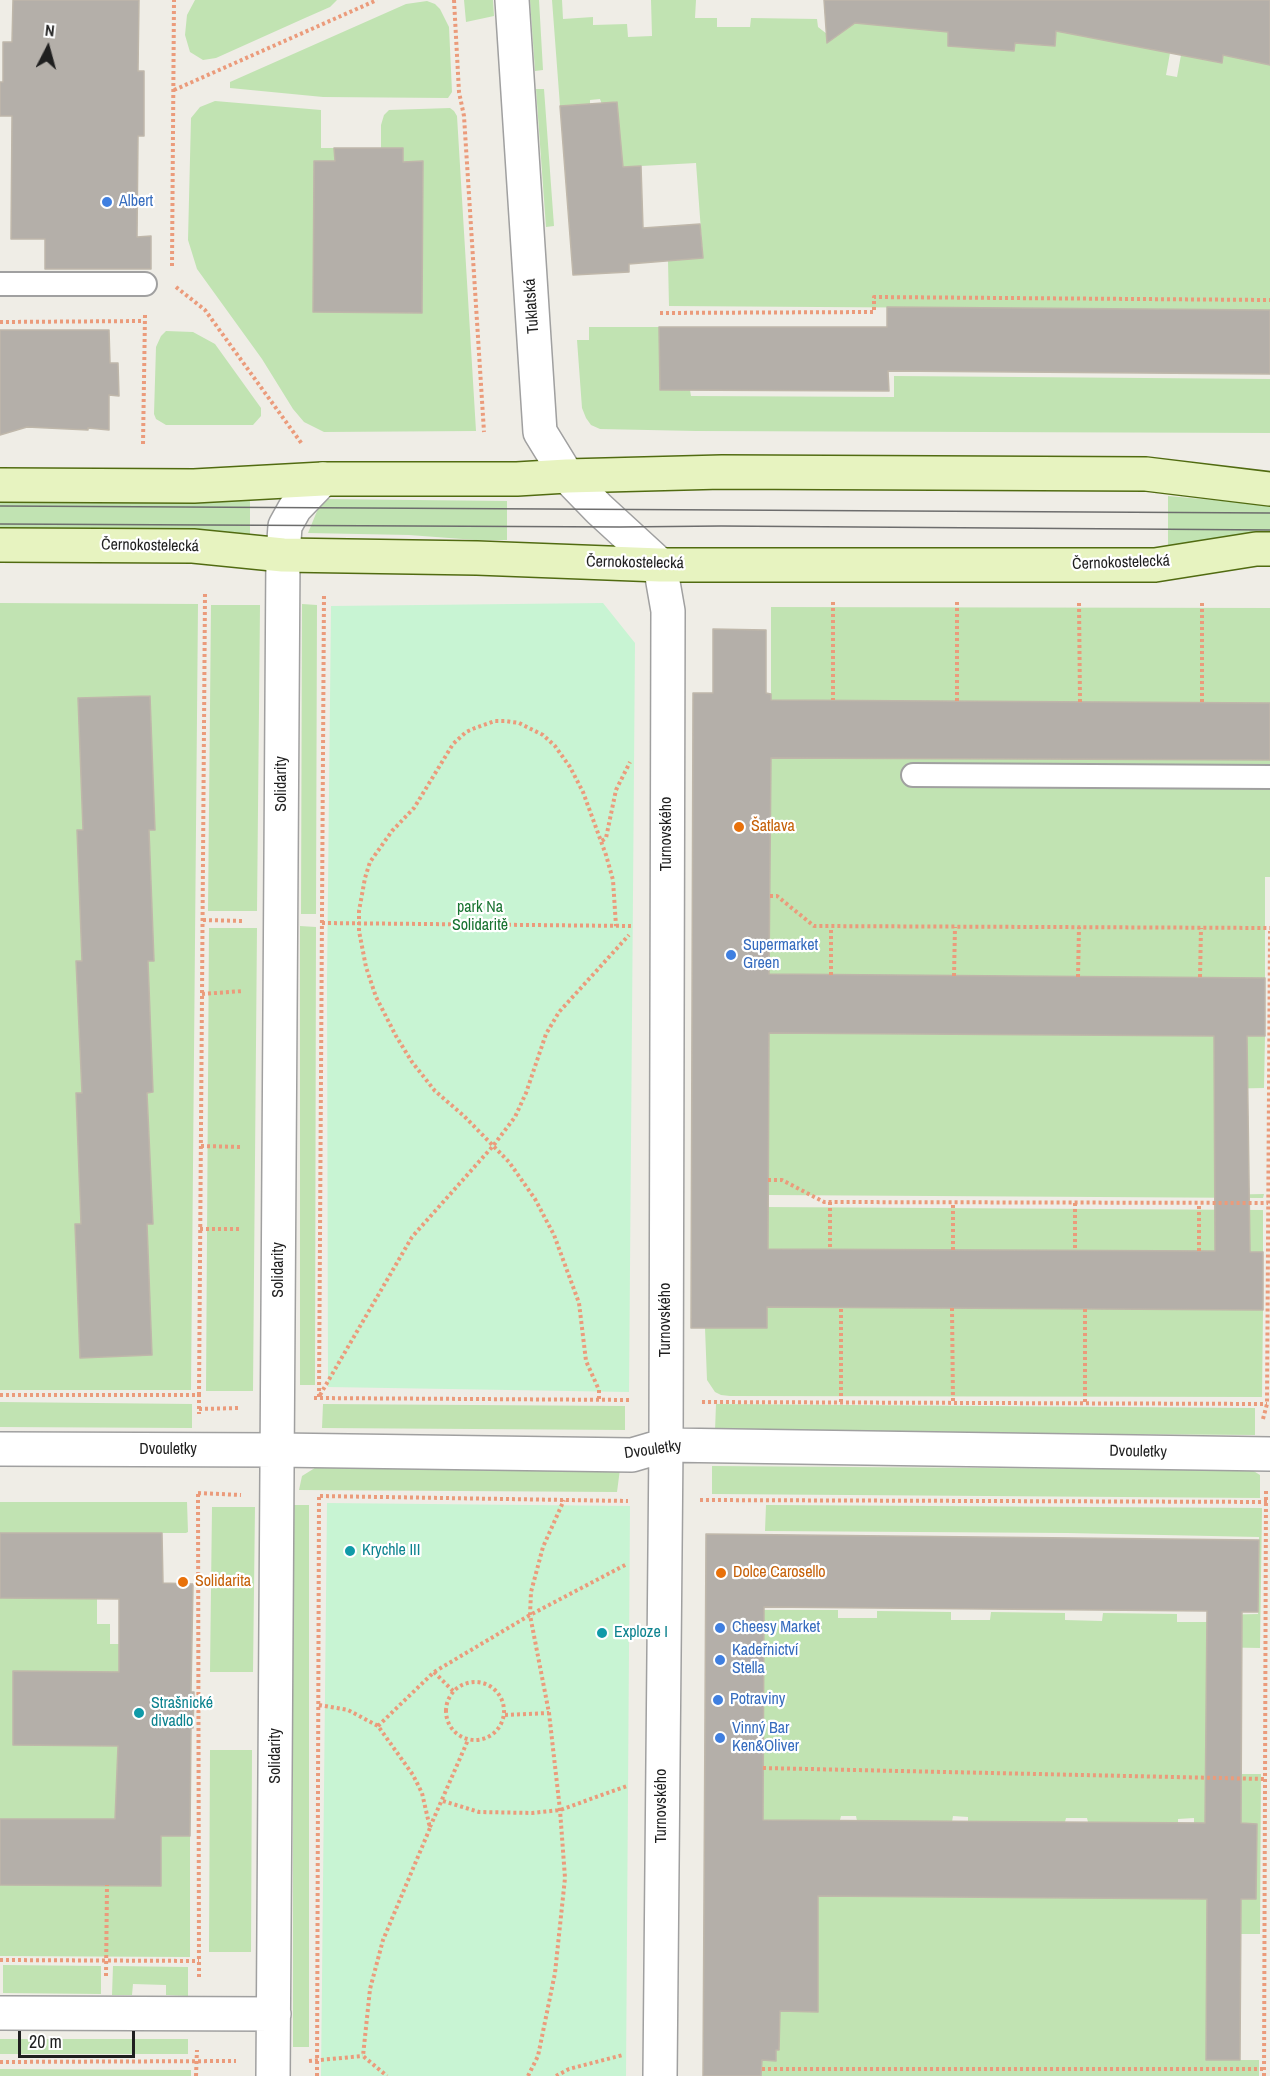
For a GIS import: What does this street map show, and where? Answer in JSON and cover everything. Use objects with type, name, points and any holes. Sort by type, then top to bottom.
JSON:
[{"type":"main road","points":[[0,485],[194,486],[323,478],[517,479],[722,471],[1146,474],[1270,489]]},
{"type":"main road","name":"Černokostelecká","points":[[0,545],[193,546],[283,555],[477,558],[660,565],[1155,565],[1256,549],[1270,549]]},
{"type":"street","name":"Tuklatská","points":[[512,0],[540,432],[567,476],[660,565]]},
{"type":"street","name":"Solidarity","points":[[287,2068],[274,2014],[283,555],[285,526],[295,508],[323,478]]},
{"type":"street","name":"Turnovského","points":[[660,565],[668,611],[666,1445],[660,2076]]},
{"type":"street","name":"Dvouletky","points":[[0,1449],[632,1455],[666,1445],[1266,1455]]},
{"type":"street","points":[[0,2013],[274,2014]]},
{"type":"lane","points":[[0,284],[145,284]]},
{"type":"lane","points":[[913,775],[1270,777]]},
{"type":"path","points":[[172,272],[174,0]]},
{"type":"path","points":[[174,90],[377,0]]},
{"type":"path","points":[[454,0],[459,92],[464,116],[484,432]]},
{"type":"path","points":[[143,444],[145,284]]},
{"type":"path","points":[[171,284],[205,310],[303,445]]},
{"type":"path","points":[[660,313],[874,312],[874,297],[1270,300]]},
{"type":"path","points":[[0,322],[144,321]]},
{"type":"path","points":[[199,1417],[205,594]]},
{"type":"path","points":[[319,1397],[324,594]]},
{"type":"path","points":[[833,600],[833,700]]},
{"type":"path","points":[[957,601],[957,701]]},
{"type":"path","points":[[1079,603],[1080,702]]},
{"type":"path","points":[[1202,603],[1202,702]]},
{"type":"path","points":[[599,1399],[599,1390],[586,1361],[579,1303],[563,1257],[535,1199],[509,1162],[435,1091],[412,1062],[376,997],[361,948],[359,923],[365,878],[370,862],[379,848],[414,808],[453,744],[466,732],[495,722],[519,723],[543,735],[555,746],[570,767],[583,792],[602,841],[613,880],[616,926]]},
{"type":"path","points":[[602,841],[606,838],[616,790],[631,760]]},
{"type":"path","points":[[770,896],[777,896],[814,926],[1270,929],[1264,2076]]},
{"type":"path","points":[[203,920],[255,921]]},
{"type":"path","points":[[311,922],[638,926],[559,1012],[546,1034],[526,1093],[515,1117],[493,1146],[412,1237],[319,1397]]},
{"type":"path","points":[[831,927],[831,975]]},
{"type":"path","points":[[954,976],[955,927]]},
{"type":"path","points":[[1078,977],[1079,927]]},
{"type":"path","points":[[1200,977],[1201,928]]},
{"type":"path","points":[[768,1180],[782,1180],[824,1202],[1268,1203]]},
{"type":"path","points":[[830,1202],[830,1249]]},
{"type":"path","points":[[953,1202],[953,1250]]},
{"type":"path","points":[[1076,1203],[1076,1250]]},
{"type":"path","points":[[1199,1203],[1199,1251]]},
{"type":"path","points":[[841,1307],[841,1402]]},
{"type":"path","points":[[952,1308],[953,1402]]},
{"type":"path","points":[[1085,1309],[1086,1403]]},
{"type":"path","points":[[0,1395],[199,1395]]},
{"type":"path","points":[[309,1398],[631,1400]]},
{"type":"path","points":[[698,1402],[1267,1404]]},
{"type":"path","points":[[199,1409],[247,1408]]},
{"type":"path","points":[[198,1494],[199,1984]]},
{"type":"path","points":[[311,1496],[636,1501]]},
{"type":"path","points":[[317,2076],[320,1496]]},
{"type":"path","points":[[528,2076],[538,2056],[555,1973],[565,1878],[549,1713],[530,1615],[531,1592],[543,1547],[564,1500]]},
{"type":"path","points":[[693,1500],[1268,1502]]},
{"type":"path","points":[[378,1726],[434,1672],[530,1615],[636,1559]]},
{"type":"path","points":[[434,1672],[453,1691]]},
{"type":"path","points":[[476,1681],[498,1692],[504,1703],[505,1715],[501,1726],[492,1735],[481,1740],[468,1740],[457,1734],[449,1725],[446,1713],[447,1701],[453,1691],[464,1683],[476,1681]]},
{"type":"path","points":[[319,1706],[348,1710],[378,1726],[413,1775],[422,1793],[430,1828]]},
{"type":"path","points":[[505,1715],[549,1713]]},
{"type":"path","points":[[363,2056],[370,1989],[383,1940],[468,1740]]},
{"type":"path","points":[[763,1768],[1265,1779]]},
{"type":"path","points":[[443,1801],[478,1812],[532,1813],[560,1810],[634,1784]]},
{"type":"path","points":[[106,2013],[107,1885]]},
{"type":"path","points":[[0,1960],[199,1961]]},
{"type":"path","points":[[196,2076],[197,2043]]},
{"type":"path","points":[[556,2076],[569,2069],[631,2053]]},
{"type":"path","points":[[287,2068],[317,2061],[363,2056],[387,2076]]},
{"type":"path","points":[[0,2062],[240,2061]]},
{"type":"path","points":[[762,2069],[1264,2069]]},
{"type":"green space","points":[[195,0],[337,0],[330,7],[216,58],[203,60],[190,52],[185,35],[187,15]]},
{"type":"green space","points":[[464,0],[493,0],[494,16],[466,22]]},
{"type":"green space","points":[[530,0],[539,0],[543,70],[535,71]]},
{"type":"green space","points":[[552,0],[562,0],[563,19],[593,17],[593,25],[627,24],[628,37],[652,36],[651,0],[696,0],[695,18],[717,18],[717,27],[750,27],[751,18],[817,19],[818,27],[827,34],[846,21],[996,36],[1015,43],[1055,46],[1058,9],[1170,53],[1166,75],[1177,77],[1181,55],[1221,63],[1224,50],[1270,65],[1270,310],[669,306],[668,261],[703,258],[696,163],[623,167],[600,99],[590,100],[590,104],[560,106]]},
{"type":"green space","points":[[427,1],[440,9],[449,27],[452,92],[448,98],[323,97],[230,88],[230,82],[406,4]]},
{"type":"green space","points":[[536,89],[544,89],[554,226],[546,227]]},
{"type":"green space","points":[[215,101],[321,110],[321,148],[334,148],[335,161],[314,161],[313,311],[422,313],[423,161],[403,162],[381,148],[381,125],[384,115],[389,110],[450,108],[454,111],[457,116],[476,431],[324,432],[304,422],[293,409],[262,359],[197,269],[188,240],[191,118],[200,107]]},
{"type":"green space","points":[[589,327],[659,327],[660,390],[690,390],[691,396],[894,397],[894,376],[1270,379],[1270,433],[600,429],[591,425],[582,408],[577,340],[589,340]]},
{"type":"green space","points":[[166,331],[193,332],[215,344],[261,408],[261,416],[253,425],[166,425],[156,419],[154,414],[156,347]]},
{"type":"green space","points":[[1168,496],[1270,503],[1270,539],[1168,547]]},
{"type":"green space","points":[[0,498],[250,500],[250,535],[0,533]]},
{"type":"green space","points":[[322,499],[507,501],[507,540],[308,533]]},
{"type":"green space","points":[[0,603],[198,604],[191,1390],[0,1390]],"holes":[[[149,696],[149,830],[154,960],[148,961],[153,1092],[147,1093],[153,1224],[147,1224],[152,1355],[80,1358],[75,1225],[81,1224],[76,1093],[82,1093],[76,962],[82,961],[77,830],[83,830],[78,698]]]},
{"type":"green space","name":"park Na Solidaritě","points":[[603,603],[635,643],[629,1392],[328,1387],[327,981],[331,606]]},
{"type":"green space","points":[[302,604],[317,605],[316,914],[301,914]]},
{"type":"green space","points":[[211,605],[260,605],[257,911],[208,911]]},
{"type":"green space","points":[[771,607],[1270,608],[1270,703],[771,700]]},
{"type":"green space","points":[[771,758],[1270,760],[1270,877],[1265,877],[1265,978],[769,974]]},
{"type":"green space","points":[[300,926],[316,927],[315,1385],[300,1385]]},
{"type":"green space","points":[[209,928],[257,928],[253,1391],[206,1391]]},
{"type":"green space","points":[[769,1033],[1265,1036],[1264,1088],[1214,1089],[1215,1195],[1264,1194],[1263,1198],[768,1195]]},
{"type":"green space","points":[[768,1207],[1263,1210],[1263,1252],[768,1249]]},
{"type":"green space","points":[[767,1307],[1263,1310],[1262,1397],[730,1396],[715,1392],[707,1380],[705,1328],[767,1328]]},
{"type":"green space","points":[[0,1402],[192,1404],[192,1428],[0,1427]]},
{"type":"green space","points":[[323,1404],[625,1406],[625,1430],[322,1428]]},
{"type":"green space","points":[[716,1404],[1255,1408],[1255,1435],[715,1431]]},
{"type":"green space","points":[[318,1466],[620,1469],[617,1492],[299,1490],[302,1476]]},
{"type":"green space","points":[[712,1466],[1252,1470],[1260,1475],[1260,1498],[712,1494]]},
{"type":"green space","points":[[0,1502],[187,1502],[188,1532],[0,1533]]},
{"type":"green space","points":[[327,1503],[630,1506],[626,2076],[321,2076]]},
{"type":"green space","points":[[293,1505],[309,1505],[309,2047],[293,2047]]},
{"type":"green space","points":[[766,1505],[1262,1508],[1260,1648],[1207,1647],[1241,1774],[1261,1774],[1260,1934],[1206,1934],[1206,2060],[1259,2060],[1259,2076],[761,2076],[762,2060],[776,2061],[776,2050],[779,2050],[780,2011],[818,2012],[818,1927],[791,1896],[1256,1899],[1256,1824],[1194,1823],[1194,1818],[1178,1819],[1178,1823],[1088,1822],[1087,1818],[1066,1818],[1065,1822],[968,1821],[968,1817],[953,1816],[952,1822],[857,1821],[856,1816],[841,1816],[840,1820],[763,1820],[764,1610],[838,1610],[838,1618],[877,1618],[877,1611],[951,1612],[951,1620],[990,1620],[991,1612],[1065,1613],[1065,1620],[1102,1621],[1103,1613],[1177,1614],[1177,1622],[1214,1622],[1214,1615],[1258,1614],[1259,1537],[765,1531]]},
{"type":"green space","points":[[212,1507],[255,1507],[253,1672],[210,1672]]},
{"type":"green space","points":[[0,1598],[97,1598],[97,1624],[110,1624],[110,1644],[119,1644],[119,1672],[14,1671],[13,1745],[118,1746],[115,1819],[0,1819]]},
{"type":"green space","points":[[210,1750],[252,1750],[251,1952],[209,1952]]},
{"type":"green space","points":[[161,1836],[190,1836],[190,1957],[0,1956],[0,1885],[161,1885]]},
{"type":"green space","points":[[3,1965],[101,1966],[101,1994],[3,1993]]},
{"type":"green space","points":[[113,1966],[188,1967],[188,1996],[166,1995],[166,1985],[133,1984],[132,1995],[112,1995]]},
{"type":"green space","points":[[0,2039],[188,2039],[188,2054],[0,2054]]},
{"type":"green space","points":[[0,2069],[191,2070],[191,2076],[0,2076]]},
{"type":"building","points":[[13,0],[139,0],[138,71],[144,71],[144,136],[138,136],[137,237],[151,236],[151,269],[45,269],[45,239],[11,239],[12,116],[0,116],[0,82],[3,82],[3,42],[12,42]]},
{"type":"building","points":[[824,0],[1270,0],[1270,65],[1223,55],[1222,63],[1056,31],[1055,46],[1015,43],[1014,51],[948,46],[948,32],[855,23],[827,43]]},
{"type":"building","points":[[617,102],[623,167],[641,166],[643,228],[700,224],[703,258],[629,264],[629,272],[573,275],[560,106]]},
{"type":"building","points":[[334,148],[403,148],[403,162],[423,161],[422,313],[313,312],[314,161],[335,161]]},
{"type":"building","points":[[887,307],[1270,310],[1270,374],[888,371],[889,391],[660,390],[659,327],[887,327]]},
{"type":"building","points":[[0,330],[109,330],[110,363],[118,363],[119,396],[109,395],[109,430],[27,427],[0,435]]},
{"type":"building","points":[[713,629],[766,630],[766,693],[771,694],[771,700],[1270,703],[1270,760],[771,758],[769,974],[1265,978],[1265,1036],[1247,1036],[1250,1252],[1263,1252],[1263,1310],[767,1307],[767,1328],[691,1328],[693,693],[713,693]],"holes":[[[769,1033],[1214,1036],[1215,1251],[768,1249]]]},
{"type":"building","points":[[150,696],[155,830],[149,830],[154,961],[148,961],[153,1092],[147,1093],[153,1224],[147,1224],[152,1355],[80,1358],[75,1224],[81,1224],[76,1093],[82,1093],[76,961],[82,961],[77,830],[83,830],[78,698]]},
{"type":"building","points":[[0,1533],[162,1533],[163,1583],[193,1584],[191,1692],[194,1692],[193,1728],[191,1727],[190,1836],[161,1836],[161,1886],[0,1885],[0,1819],[115,1819],[118,1746],[13,1745],[13,1671],[119,1672],[119,1599],[0,1598]]},
{"type":"building","points":[[706,1534],[1259,1540],[1258,1612],[1242,1612],[1241,1823],[1257,1824],[1256,1899],[1241,1899],[1240,2060],[1206,2060],[1207,1899],[818,1896],[818,2012],[780,2011],[779,2050],[776,2050],[776,2061],[762,2060],[761,2076],[703,2076]],"holes":[[[764,1607],[1207,1611],[1205,1823],[763,1820]]]},
{"type":"tram line","points":[[0,506],[1270,513]]},
{"type":"tram line","points":[[0,524],[1270,530]]},
{"type":"place","name":"Albert","points":[[107,202]]},
{"type":"place","name":"Šatlava","points":[[739,827]]},
{"type":"place","name":"Supermarket Green","points":[[731,955]]},
{"type":"place","name":"Krychle III","points":[[350,1551]]},
{"type":"place","name":"Dolce Carosello","points":[[721,1573]]},
{"type":"place","name":"Solidarita","points":[[183,1582]]},
{"type":"place","name":"Cheesy Market","points":[[720,1628]]},
{"type":"place","name":"Exploze I","points":[[602,1633]]},
{"type":"place","name":"Kadeřnictví Stella","points":[[720,1660]]},
{"type":"place","name":"Potraviny","points":[[718,1700]]},
{"type":"place","name":"Strašnické divadlo","points":[[139,1713]]},
{"type":"place","name":"Vinný Bar Ken&Oliver","points":[[720,1738]]}]
